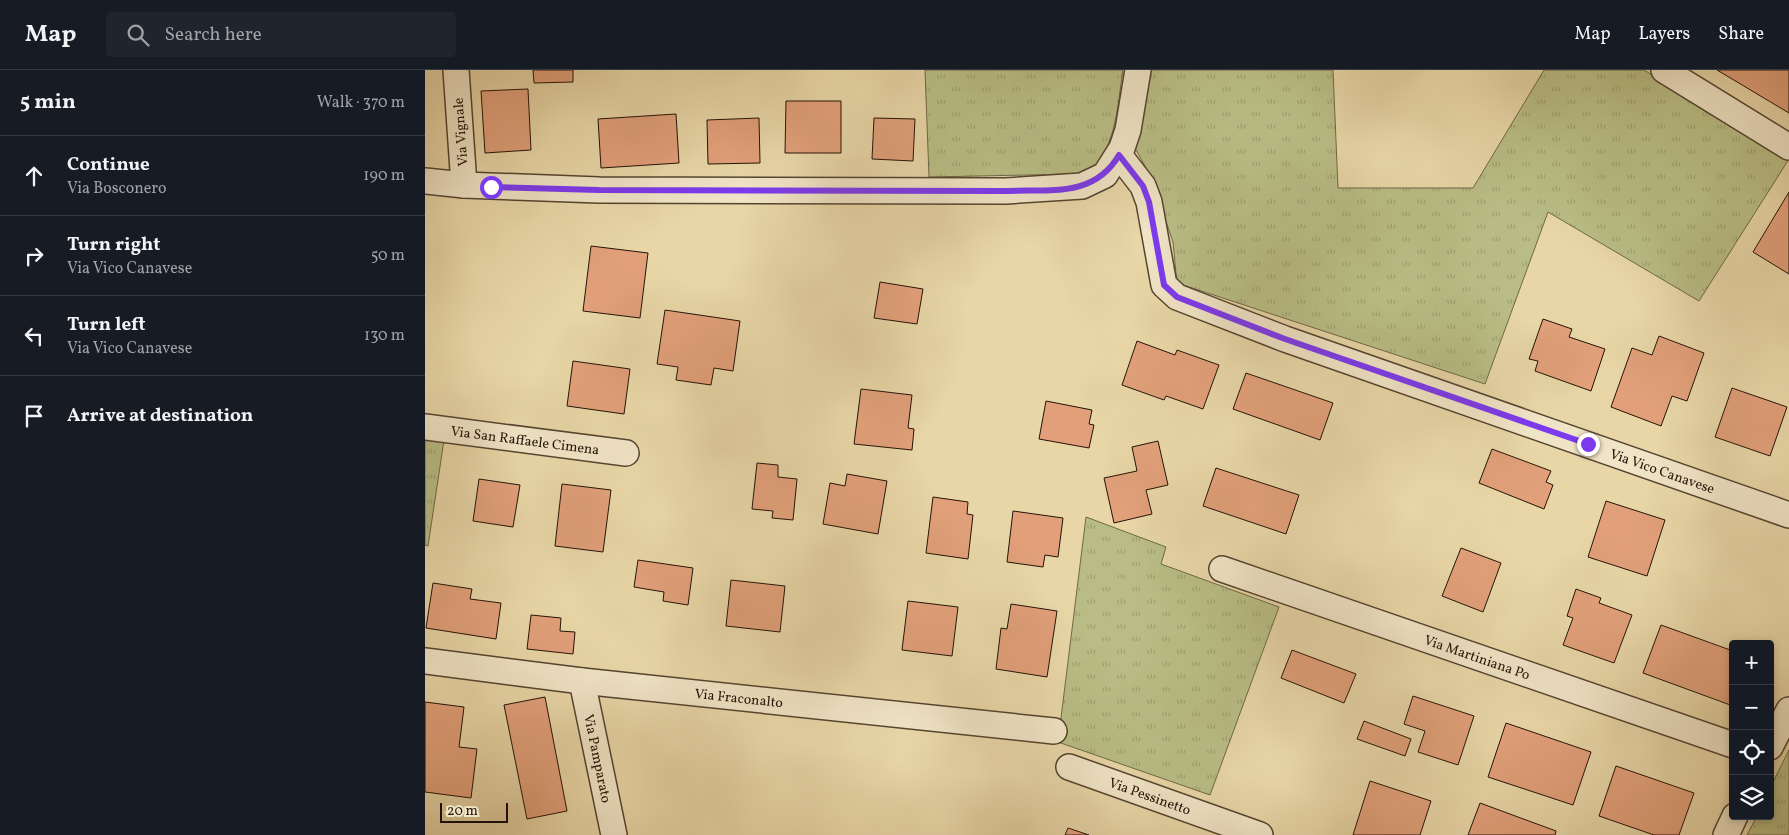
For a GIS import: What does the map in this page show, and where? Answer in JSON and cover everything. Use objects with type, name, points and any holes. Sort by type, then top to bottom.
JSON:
[{"type":"street","name":"Via Vignale","points":[[425,181],[463,185],[455,70]]},
{"type":"street","points":[[463,185],[599,190],[1006,191],[1057,188],[1092,183],[1105,175],[1119,155],[1128,130],[1138,70]]},
{"type":"street","points":[[1664,70],[1789,147]]},
{"type":"street","name":"Via Vico Canavese","points":[[1119,155],[1143,186],[1149,202],[1164,285],[1177,297],[1285,339],[1789,515]]},
{"type":"street","name":"Via San Raffaele Cimena","points":[[425,427],[626,453]]},
{"type":"street","name":"Via Martiniana Po","points":[[1222,570],[1729,744]]},
{"type":"street","name":"Via Fraconalto","points":[[425,661],[582,681],[1054,732]]},
{"type":"street","name":"Via Pamparato","points":[[582,681],[614,835]]},
{"type":"street","points":[[1774,740],[1789,710]]},
{"type":"street","name":"Via Pessinetto","points":[[1069,767],[1260,835]]},
{"type":"street","points":[[1726,835],[1733,820]]},
{"type":"green space","points":[[925,70],[1123,70],[1115,124],[1111,137],[1100,161],[1091,172],[1076,174],[929,177]]},
{"type":"green space","points":[[1151,70],[1333,70],[1338,188],[1473,188],[1544,70],[1644,70],[1789,159],[1699,301],[1548,212],[1485,384],[1177,283],[1173,242],[1150,175],[1135,148]]},
{"type":"green space","points":[[425,437],[444,440],[428,546],[425,545]]},
{"type":"green space","points":[[1086,517],[1166,547],[1161,564],[1279,607],[1210,795],[1058,742]]},
{"type":"green space","points":[[1789,750],[1789,835],[1747,835],[1755,820],[1774,820],[1774,780]]},
{"type":"building","points":[[533,70],[573,70],[573,82],[534,83]]},
{"type":"building","points":[[1717,70],[1789,70],[1789,113]]},
{"type":"building","points":[[528,89],[531,150],[485,153],[481,91]]},
{"type":"building","points":[[786,101],[841,101],[841,153],[785,153]]},
{"type":"building","points":[[676,114],[679,163],[601,168],[598,119]]},
{"type":"building","points":[[759,118],[760,163],[708,164],[707,120]]},
{"type":"building","points":[[874,118],[915,119],[913,161],[872,159]]},
{"type":"building","points":[[1789,192],[1789,274],[1753,252]]},
{"type":"building","points":[[591,246],[648,253],[640,318],[583,311]]},
{"type":"building","points":[[880,282],[923,289],[917,324],[874,318]]},
{"type":"building","points":[[665,310],[740,321],[733,371],[714,368],[711,385],[676,380],[678,367],[657,364]]},
{"type":"building","points":[[1543,319],[1572,329],[1569,337],[1605,349],[1591,391],[1535,371],[1538,361],[1529,359]]},
{"type":"building","points":[[1659,336],[1704,353],[1687,401],[1672,396],[1661,426],[1611,407],[1632,348],[1652,355]]},
{"type":"building","points":[[1137,341],[1175,355],[1177,350],[1219,365],[1203,409],[1166,396],[1164,400],[1122,385]]},
{"type":"building","points":[[573,361],[630,369],[624,414],[567,406]]},
{"type":"building","points":[[1246,373],[1333,403],[1320,440],[1233,409]]},
{"type":"building","points":[[1732,388],[1787,407],[1770,456],[1715,437]]},
{"type":"building","points":[[861,389],[912,395],[908,428],[914,429],[912,450],[854,444]]},
{"type":"building","points":[[1046,401],[1092,410],[1089,424],[1094,425],[1089,448],[1039,439]]},
{"type":"building","points":[[1158,441],[1168,485],[1146,490],[1152,514],[1114,523],[1104,478],[1137,471],[1132,447]]},
{"type":"building","points":[[1492,449],[1551,471],[1546,482],[1553,485],[1544,509],[1479,483]]},
{"type":"building","points":[[757,463],[778,465],[778,477],[797,479],[793,520],[772,518],[773,511],[752,509]]},
{"type":"building","points":[[1216,468],[1299,495],[1286,534],[1203,506]]},
{"type":"building","points":[[847,474],[887,481],[878,534],[823,524],[830,483],[845,486]]},
{"type":"building","points":[[479,479],[520,485],[513,527],[473,521]]},
{"type":"building","points":[[562,484],[611,490],[603,552],[555,546]]},
{"type":"building","points":[[933,497],[968,502],[967,514],[973,515],[968,559],[926,553]]},
{"type":"building","points":[[1606,501],[1665,520],[1647,576],[1588,557]]},
{"type":"building","points":[[1013,511],[1063,518],[1058,557],[1045,555],[1043,567],[1007,562]]},
{"type":"building","points":[[1461,548],[1501,563],[1483,612],[1442,596]]},
{"type":"building","points":[[638,560],[693,568],[688,605],[663,601],[664,592],[634,587]]},
{"type":"building","points":[[731,580],[785,586],[780,632],[726,626]]},
{"type":"building","points":[[433,583],[472,589],[470,599],[501,603],[496,639],[426,628]]},
{"type":"building","points":[[1576,589],[1601,598],[1599,603],[1632,615],[1614,663],[1563,645],[1573,618],[1567,616]]},
{"type":"building","points":[[908,601],[958,607],[952,656],[902,650]]},
{"type":"building","points":[[1011,604],[1057,611],[1047,677],[996,669],[1001,628],[1007,629]]},
{"type":"building","points":[[531,615],[561,618],[560,631],[575,632],[573,654],[527,649]]},
{"type":"building","points":[[1661,625],[1729,650],[1729,705],[1643,673]]},
{"type":"building","points":[[1292,650],[1356,674],[1344,703],[1281,678]]},
{"type":"building","points":[[1413,696],[1474,716],[1458,765],[1418,752],[1425,731],[1404,724]]},
{"type":"building","points":[[545,697],[567,811],[527,819],[504,705]]},
{"type":"building","points":[[425,702],[464,707],[459,747],[477,749],[471,798],[425,792]]},
{"type":"building","points":[[1364,721],[1411,739],[1405,756],[1357,739]]},
{"type":"building","points":[[1506,723],[1591,752],[1573,805],[1488,777]]},
{"type":"building","points":[[1616,766],[1694,793],[1679,835],[1654,835],[1599,816]]},
{"type":"building","points":[[1370,781],[1431,801],[1420,835],[1353,835]]},
{"type":"building","points":[[1480,803],[1556,831],[1555,835],[1468,835]]},
{"type":"building","points":[[1068,828],[1089,835],[1065,835]]},
{"type":"route","points":[[491,187],[599,190],[1006,191],[1072,188],[1092,183],[1105,175],[1119,155],[1143,186],[1149,202],[1164,285],[1177,297],[1285,339],[1588,444]]}]
